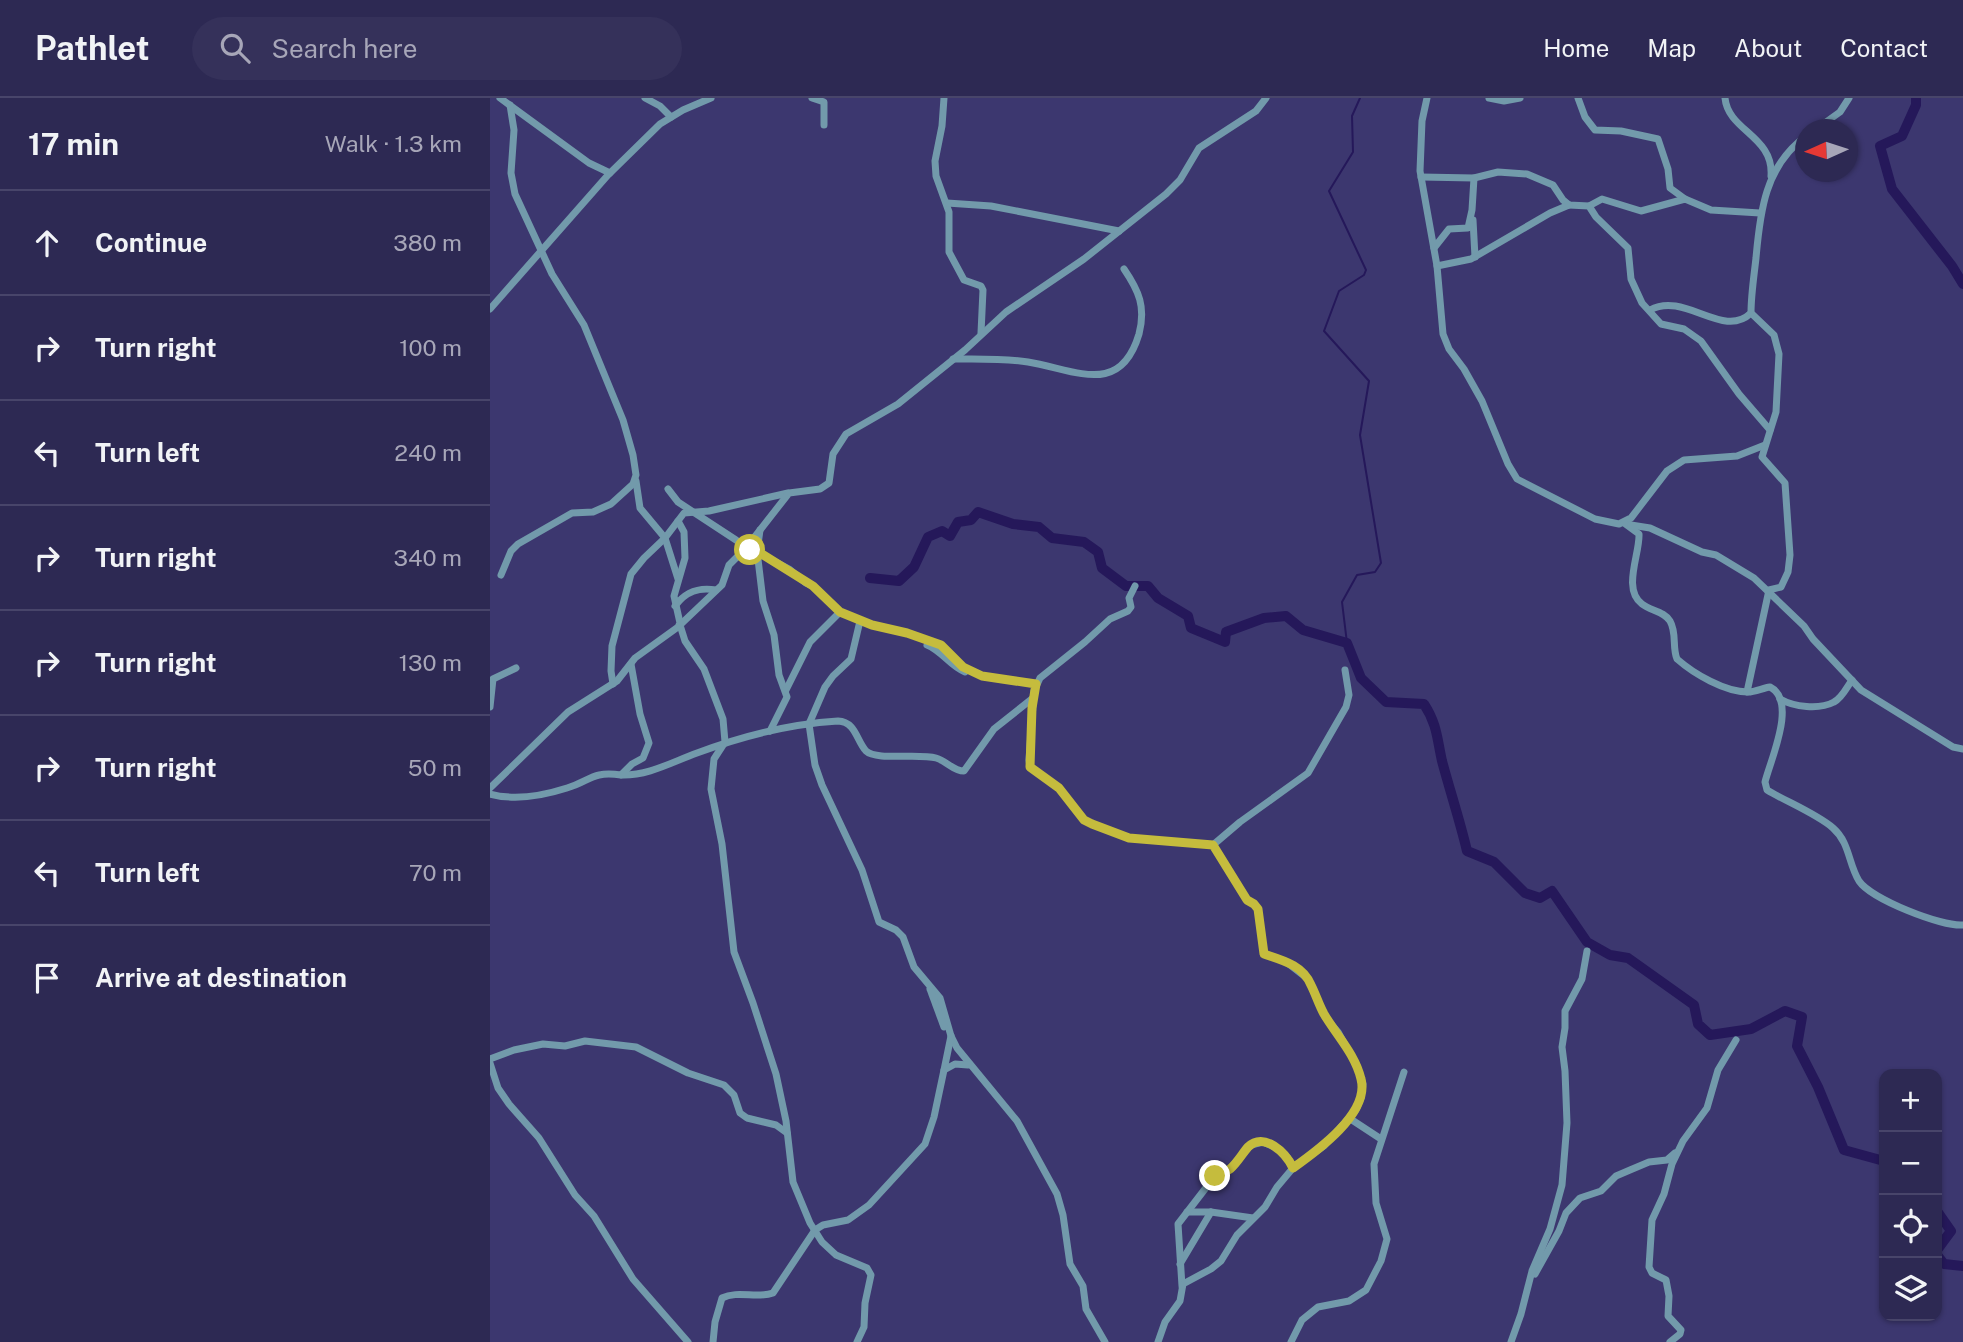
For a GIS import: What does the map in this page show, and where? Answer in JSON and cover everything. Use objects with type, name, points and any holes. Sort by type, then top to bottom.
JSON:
[{"type":"street","points":[[500,98],[589,163],[610,173]]},
{"type":"street","points":[[645,98],[660,106],[671,117]]},
{"type":"street","points":[[490,309],[610,173],[660,124],[711,98]]},
{"type":"street","points":[[812,98],[824,102],[824,125]]},
{"type":"street","points":[[944,98],[942,127],[935,161],[936,176],[947,203],[950,219],[950,252],[964,280],[981,286],[984,290],[981,333]]},
{"type":"street","points":[[613,684],[612,646],[631,574],[666,538],[684,513],[709,511],[826,486],[831,480],[833,454],[846,434],[898,404],[1006,312],[1084,259],[1119,231],[1175,186],[1199,148],[1256,111],[1266,98]]},
{"type":"street","points":[[1427,98],[1422,121],[1421,177],[1437,266],[1443,334],[1449,349],[1464,369],[1486,410],[1517,479],[1601,522],[1650,528],[1702,552],[1723,558],[1769,590],[1861,690],[1949,744],[1963,749]]},
{"type":"street","points":[[1489,98],[1504,101],[1520,98]]},
{"type":"street","points":[[1578,98],[1585,117],[1595,130],[1621,131],[1658,139],[1668,169],[1670,188],[1685,199],[1711,210],[1760,213]]},
{"type":"street","points":[[1650,310],[1660,305],[1679,306],[1727,322],[1742,320],[1751,313],[1760,213],[1771,167],[1765,148],[1730,114],[1725,98]]},
{"type":"street","points":[[1830,119],[1840,112],[1849,98]]},
{"type":"street","points":[[510,105],[514,130],[512,183],[557,282],[584,324],[633,455],[640,508],[666,538],[679,580]]},
{"type":"street","points":[[1770,177],[1795,144]]},
{"type":"street","points":[[1421,177],[1474,178],[1504,172],[1534,175],[1553,185],[1569,205]]},
{"type":"street","points":[[1474,178],[1472,210],[1475,257]]},
{"type":"street","points":[[1437,266],[1475,257],[1550,213],[1569,205],[1589,206],[1602,199],[1647,211],[1685,199]]},
{"type":"street","points":[[947,203],[991,206],[1119,231]]},
{"type":"street","points":[[1589,206],[1628,248],[1633,285],[1642,303],[1661,324],[1684,330],[1701,341],[1739,394],[1770,430]]},
{"type":"street","points":[[1434,248],[1449,229],[1468,228],[1472,210]]},
{"type":"street","points":[[952,359],[1009,360],[1095,375],[1113,372],[1129,357],[1143,317],[1138,292],[1124,270]]},
{"type":"street","points":[[1751,313],[1771,330],[1777,342],[1780,366],[1776,412],[1762,457],[1785,483],[1789,565],[1781,587],[1769,590]]},
{"type":"street","points":[[1627,524],[1667,471],[1676,464],[1694,458],[1737,456],[1765,445]]},
{"type":"street","points":[[501,575],[511,551],[518,544],[572,513],[593,512],[611,504],[636,480]]},
{"type":"street","points":[[668,489],[678,502],[756,554],[813,586],[840,612],[860,621],[921,638],[926,644],[939,650],[960,670],[1013,682],[1036,684]]},
{"type":"street","points":[[789,493],[729,565],[716,590],[680,625],[635,658],[613,684],[568,712],[490,791],[517,799],[567,789],[595,775],[644,774],[698,753],[769,731],[808,724],[845,722],[855,732],[867,752],[874,756],[913,754],[936,758],[957,771],[964,771],[994,729],[1033,698]]},
{"type":"street","points":[[678,521],[684,532],[685,558],[674,596],[675,606],[684,641],[704,669],[721,711],[725,737],[714,759],[711,789],[722,844],[734,952],[771,1059],[786,1121],[793,1182],[810,1223],[829,1250],[867,1268],[871,1275],[864,1327],[857,1342]]},
{"type":"street","points":[[1627,524],[1638,532],[1640,538],[1633,574],[1635,593],[1643,605],[1669,618],[1673,627],[1677,659],[1713,682],[1746,692],[1770,687],[1776,690],[1780,699],[1781,729],[1765,782],[1767,790],[1823,820],[1835,830],[1849,851],[1859,880],[1871,891],[1944,923],[1963,925]]},
{"type":"street","points":[[760,530],[756,554],[764,601],[774,635],[779,676],[786,690],[787,700],[769,731]]},
{"type":"street","points":[[1135,586],[1129,598],[1131,607],[1128,611],[1110,619],[1045,672],[1036,684],[1030,767],[1059,788],[1084,820],[1129,838],[1213,845],[1308,773],[1346,707],[1349,695],[1345,670]]},
{"type":"street","points":[[675,606],[683,597],[697,589],[716,590]]},
{"type":"street","points":[[1746,692],[1769,590]]},
{"type":"street","points":[[786,690],[810,642],[840,612]]},
{"type":"street","points":[[860,621],[850,659],[825,687],[808,724],[815,765],[862,870],[877,917],[884,926],[896,930],[903,937],[910,960],[940,998],[950,1035],[969,1065],[1017,1121],[1057,1194],[1063,1215],[1069,1260],[1083,1286],[1086,1309],[1105,1342]]},
{"type":"street","points":[[621,775],[643,758],[649,748],[631,664]]},
{"type":"street","points":[[490,707],[494,678],[516,668]]},
{"type":"street","points":[[1780,699],[1795,706],[1833,702],[1852,680]]},
{"type":"street","points":[[1182,1286],[1221,1261],[1237,1235],[1265,1207],[1293,1168],[1324,1146],[1356,1110],[1362,1091],[1357,1066],[1342,1038],[1325,1017],[1305,975],[1285,961],[1264,954],[1258,909],[1247,900],[1213,845]]},
{"type":"street","points":[[1511,1342],[1527,1287],[1550,1229],[1563,1185],[1567,1123],[1562,1047],[1566,1028],[1565,1011],[1582,979],[1587,951]]},
{"type":"street","points":[[713,1342],[722,1298],[732,1295],[766,1296],[773,1293],[815,1230],[822,1225],[848,1220],[869,1205],[925,1144],[934,1117],[950,1035]]},
{"type":"street","points":[[1527,1287],[1555,1240],[1566,1213],[1580,1198],[1601,1191],[1616,1176],[1630,1170],[1649,1162],[1669,1160],[1678,1150],[1707,1108],[1718,1070],[1736,1040]]},
{"type":"street","points":[[688,1342],[633,1279],[594,1216],[575,1195],[539,1138],[498,1088],[490,1066],[514,1050],[544,1044],[565,1045],[585,1041],[636,1047],[688,1073],[723,1085],[734,1096],[740,1113],[747,1118],[776,1125],[787,1133]]},
{"type":"street","points":[[944,1070],[955,1064],[969,1065]]},
{"type":"street","points":[[1291,1342],[1306,1317],[1318,1307],[1355,1298],[1366,1290],[1378,1268],[1387,1244],[1377,1212],[1374,1164],[1404,1072]]},
{"type":"street","points":[[1349,1118],[1381,1139]]},
{"type":"street","points":[[1158,1342],[1165,1322],[1180,1301],[1182,1286],[1178,1224],[1187,1212],[1215,1176],[1230,1169],[1255,1143],[1263,1142],[1279,1149],[1293,1168]]},
{"type":"street","points":[[1670,1342],[1680,1334],[1681,1328],[1668,1316],[1666,1280],[1651,1273],[1648,1262],[1652,1220],[1664,1194],[1678,1150]]},
{"type":"street","points":[[1187,1212],[1211,1212],[1253,1218]]},
{"type":"street","points":[[1180,1265],[1211,1212]]},
{"type":"waterway","points":[[1347,643],[1342,602],[1357,575],[1375,572],[1381,563],[1360,435],[1369,381],[1324,331],[1339,291],[1364,275],[1366,270],[1329,191],[1353,152],[1352,116],[1360,98]]},
{"type":"waterway","points":[[1916,98],[1916,105],[1902,136],[1880,146],[1892,189],[1963,284]]},
{"type":"waterway","points":[[870,578],[899,581],[914,567],[928,537],[942,531],[950,536],[958,522],[971,520],[978,512],[1013,524],[1039,527],[1052,538],[1084,542],[1098,552],[1102,568],[1126,586],[1148,586],[1158,598],[1188,616],[1191,628],[1225,642],[1226,632],[1264,618],[1286,616],[1303,630],[1347,643],[1361,678],[1386,702],[1424,704],[1436,731],[1467,851],[1494,862],[1525,893],[1540,898],[1552,891],[1587,942],[1610,955],[1628,958],[1694,1005],[1698,1024],[1710,1035],[1751,1029],[1785,1011],[1802,1017],[1797,1046],[1818,1087],[1844,1150],[1879,1160]]},
{"type":"waterway","points":[[1942,1218],[1951,1231],[1942,1243]]},
{"type":"waterway","points":[[1939,1258],[1944,1264],[1963,1266]]},
{"type":"route","points":[[750,550],[756,556],[757,551],[789,569],[820,591],[840,612],[872,625],[941,645],[963,667],[982,676],[1036,684],[1032,708],[1030,767],[1059,788],[1084,820],[1129,838],[1213,845],[1247,900],[1258,909],[1264,954],[1285,961],[1305,975],[1325,1017],[1346,1044],[1363,1084],[1356,1110],[1324,1146],[1293,1168],[1279,1149],[1258,1142],[1251,1145],[1225,1173],[1215,1176]]}]
